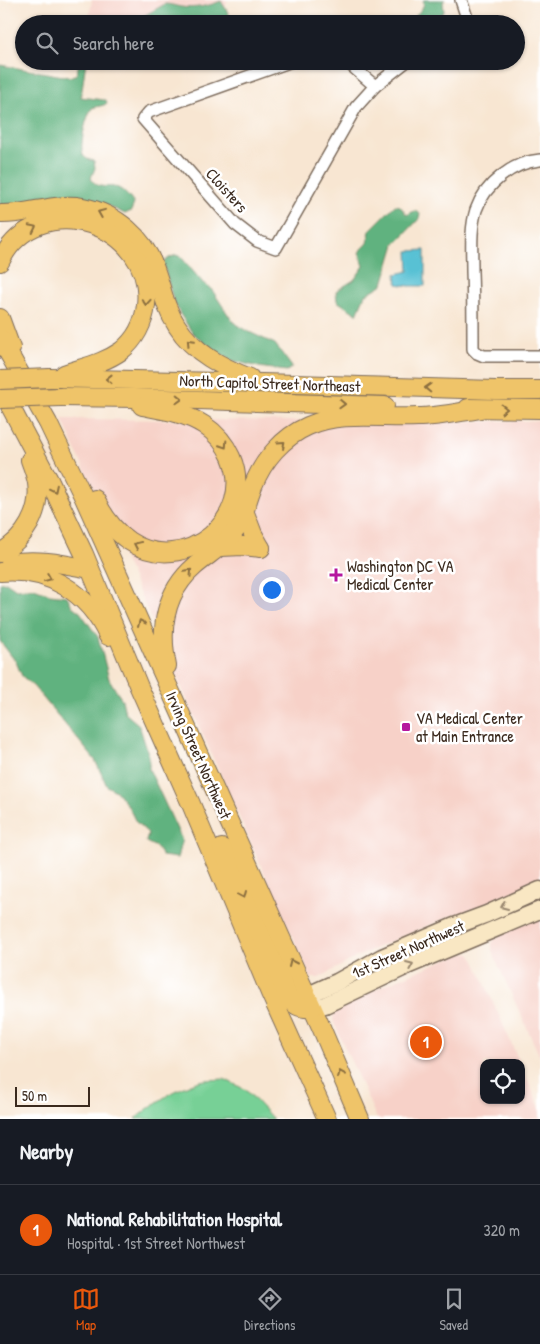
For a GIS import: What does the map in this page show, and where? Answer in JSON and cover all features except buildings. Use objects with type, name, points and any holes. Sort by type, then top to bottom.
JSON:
[{"type":"main road","points":[[0,214],[22,213],[68,206],[90,209],[113,218],[127,228],[144,247],[156,270],[169,312],[177,327],[189,341],[203,354],[219,364],[262,383]]},
{"type":"main road","points":[[0,262],[12,242],[30,229],[49,222],[72,220],[93,225],[114,236],[127,247],[141,268],[146,284],[146,305],[140,326],[132,339],[122,350],[103,361],[50,378]]},
{"type":"main road","points":[[0,318],[21,374]]},
{"type":"main road","points":[[0,338],[21,374]]},
{"type":"main road","name":"Irving Street Northwest","points":[[21,374],[48,423],[88,506],[175,700],[297,1004],[327,1119]]},
{"type":"main road","name":"North Capitol Street Northeast","points":[[0,380],[50,378],[540,390]]},
{"type":"main road","points":[[48,423],[65,441],[109,521],[129,541],[152,551],[170,552],[189,549],[206,540],[227,517],[235,491],[236,477],[234,465],[223,442],[209,428],[192,418],[100,397]]},
{"type":"main road","points":[[0,553],[17,541],[26,530],[34,512],[37,497],[34,474],[5,400],[100,397],[480,409],[540,409]]},
{"type":"main road","name":"Irving Street Northwest","points":[[5,400],[58,498],[191,804],[360,1119]]},
{"type":"main road","points":[[175,700],[163,641],[164,622],[169,605],[184,577],[194,566],[220,547],[232,534],[245,513],[256,478],[270,456],[287,439],[309,426],[325,420],[418,417],[480,409]]},
{"type":"main road","points":[[220,547],[243,546],[261,548],[245,513]]},
{"type":"main road","points":[[0,565],[18,561],[33,561],[93,576],[110,597],[286,993],[297,1004]]},
{"type":"main road","points":[[0,572],[30,573],[52,579],[73,592],[90,608],[104,627],[147,727],[158,744],[169,756]]},
{"type":"street","points":[[461,0],[466,15]]},
{"type":"street","name":"Cloisters","points":[[267,70],[149,112],[143,119],[235,224],[257,241],[276,248],[356,107],[374,86],[395,70]]},
{"type":"street","points":[[356,70],[374,86]]},
{"type":"street","points":[[540,160],[524,163],[505,173],[484,195],[478,205],[474,221],[472,247],[473,349],[478,354],[484,356],[540,356]]},
{"type":"street","name":"1st Street Northwest","points":[[297,1004],[382,957],[540,890]]},
{"type":"street","name":"1st Street Northwest","points":[[297,1004],[324,1005],[407,966],[540,910]]},
{"type":"shaded area","points":[[92,0],[227,0],[224,15],[90,15]]},
{"type":"shaded area","name":"Washington DC VA Medical Center","points":[[62,419],[401,422],[540,420],[540,881],[485,905],[448,917],[358,956],[319,978],[311,978]]},
{"type":"shaded area","points":[[540,916],[540,1057],[492,951],[492,943],[497,936]]},
{"type":"shaded area","points":[[461,953],[470,954],[475,961],[518,1059],[480,1059],[480,1104],[525,1104],[525,1075],[540,1108],[540,1119],[377,1119],[333,1021],[335,1006]]},
{"type":"green space","points":[[423,0],[445,0],[443,2],[444,12],[439,15],[417,15],[424,2]]},
{"type":"green space","points":[[221,1],[229,15],[145,15],[165,4],[191,8]]},
{"type":"green space","points":[[0,65],[15,68],[15,70],[29,70],[69,77],[77,74],[78,70],[85,70],[81,97],[106,100],[107,103],[92,108],[85,124],[82,151],[86,158],[94,161],[95,168],[91,178],[97,185],[116,187],[122,190],[134,204],[131,211],[125,214],[102,203],[65,196],[0,205]]},
{"type":"green space","points":[[395,205],[400,206],[407,215],[417,211],[420,214],[419,219],[395,244],[383,284],[365,295],[357,314],[337,301],[336,291],[354,280],[364,266],[359,252],[368,243],[370,230]]},
{"type":"green space","points":[[176,255],[181,257],[203,283],[212,290],[233,322],[275,344],[292,367],[287,371],[230,360],[203,342],[192,332],[173,300],[163,263]]},
{"type":"green space","points":[[6,582],[16,589],[34,588],[50,594],[67,596],[72,606],[80,612],[98,637],[109,679],[122,700],[125,713],[139,725],[149,756],[149,769],[182,840],[177,858],[162,856],[156,847],[146,842],[148,833],[136,822],[128,806],[116,791],[107,786],[95,760],[34,687],[22,676],[16,662],[0,641],[0,583]]},
{"type":"green space","points":[[224,1079],[246,1090],[273,1119],[135,1119],[158,1102],[182,1088],[203,1080]]},
{"type":"water","points":[[425,250],[425,286],[397,284],[396,274],[409,271],[408,251]]},
{"type":"place","name":"Washington DC VA Medical Center","points":[[336,575]]},
{"type":"place","name":"VA Medical Center at Main Entrance","points":[[406,727]]},
{"type":"place","name":"National Rehabilitation Hospital","points":[[426,1042]]}]
